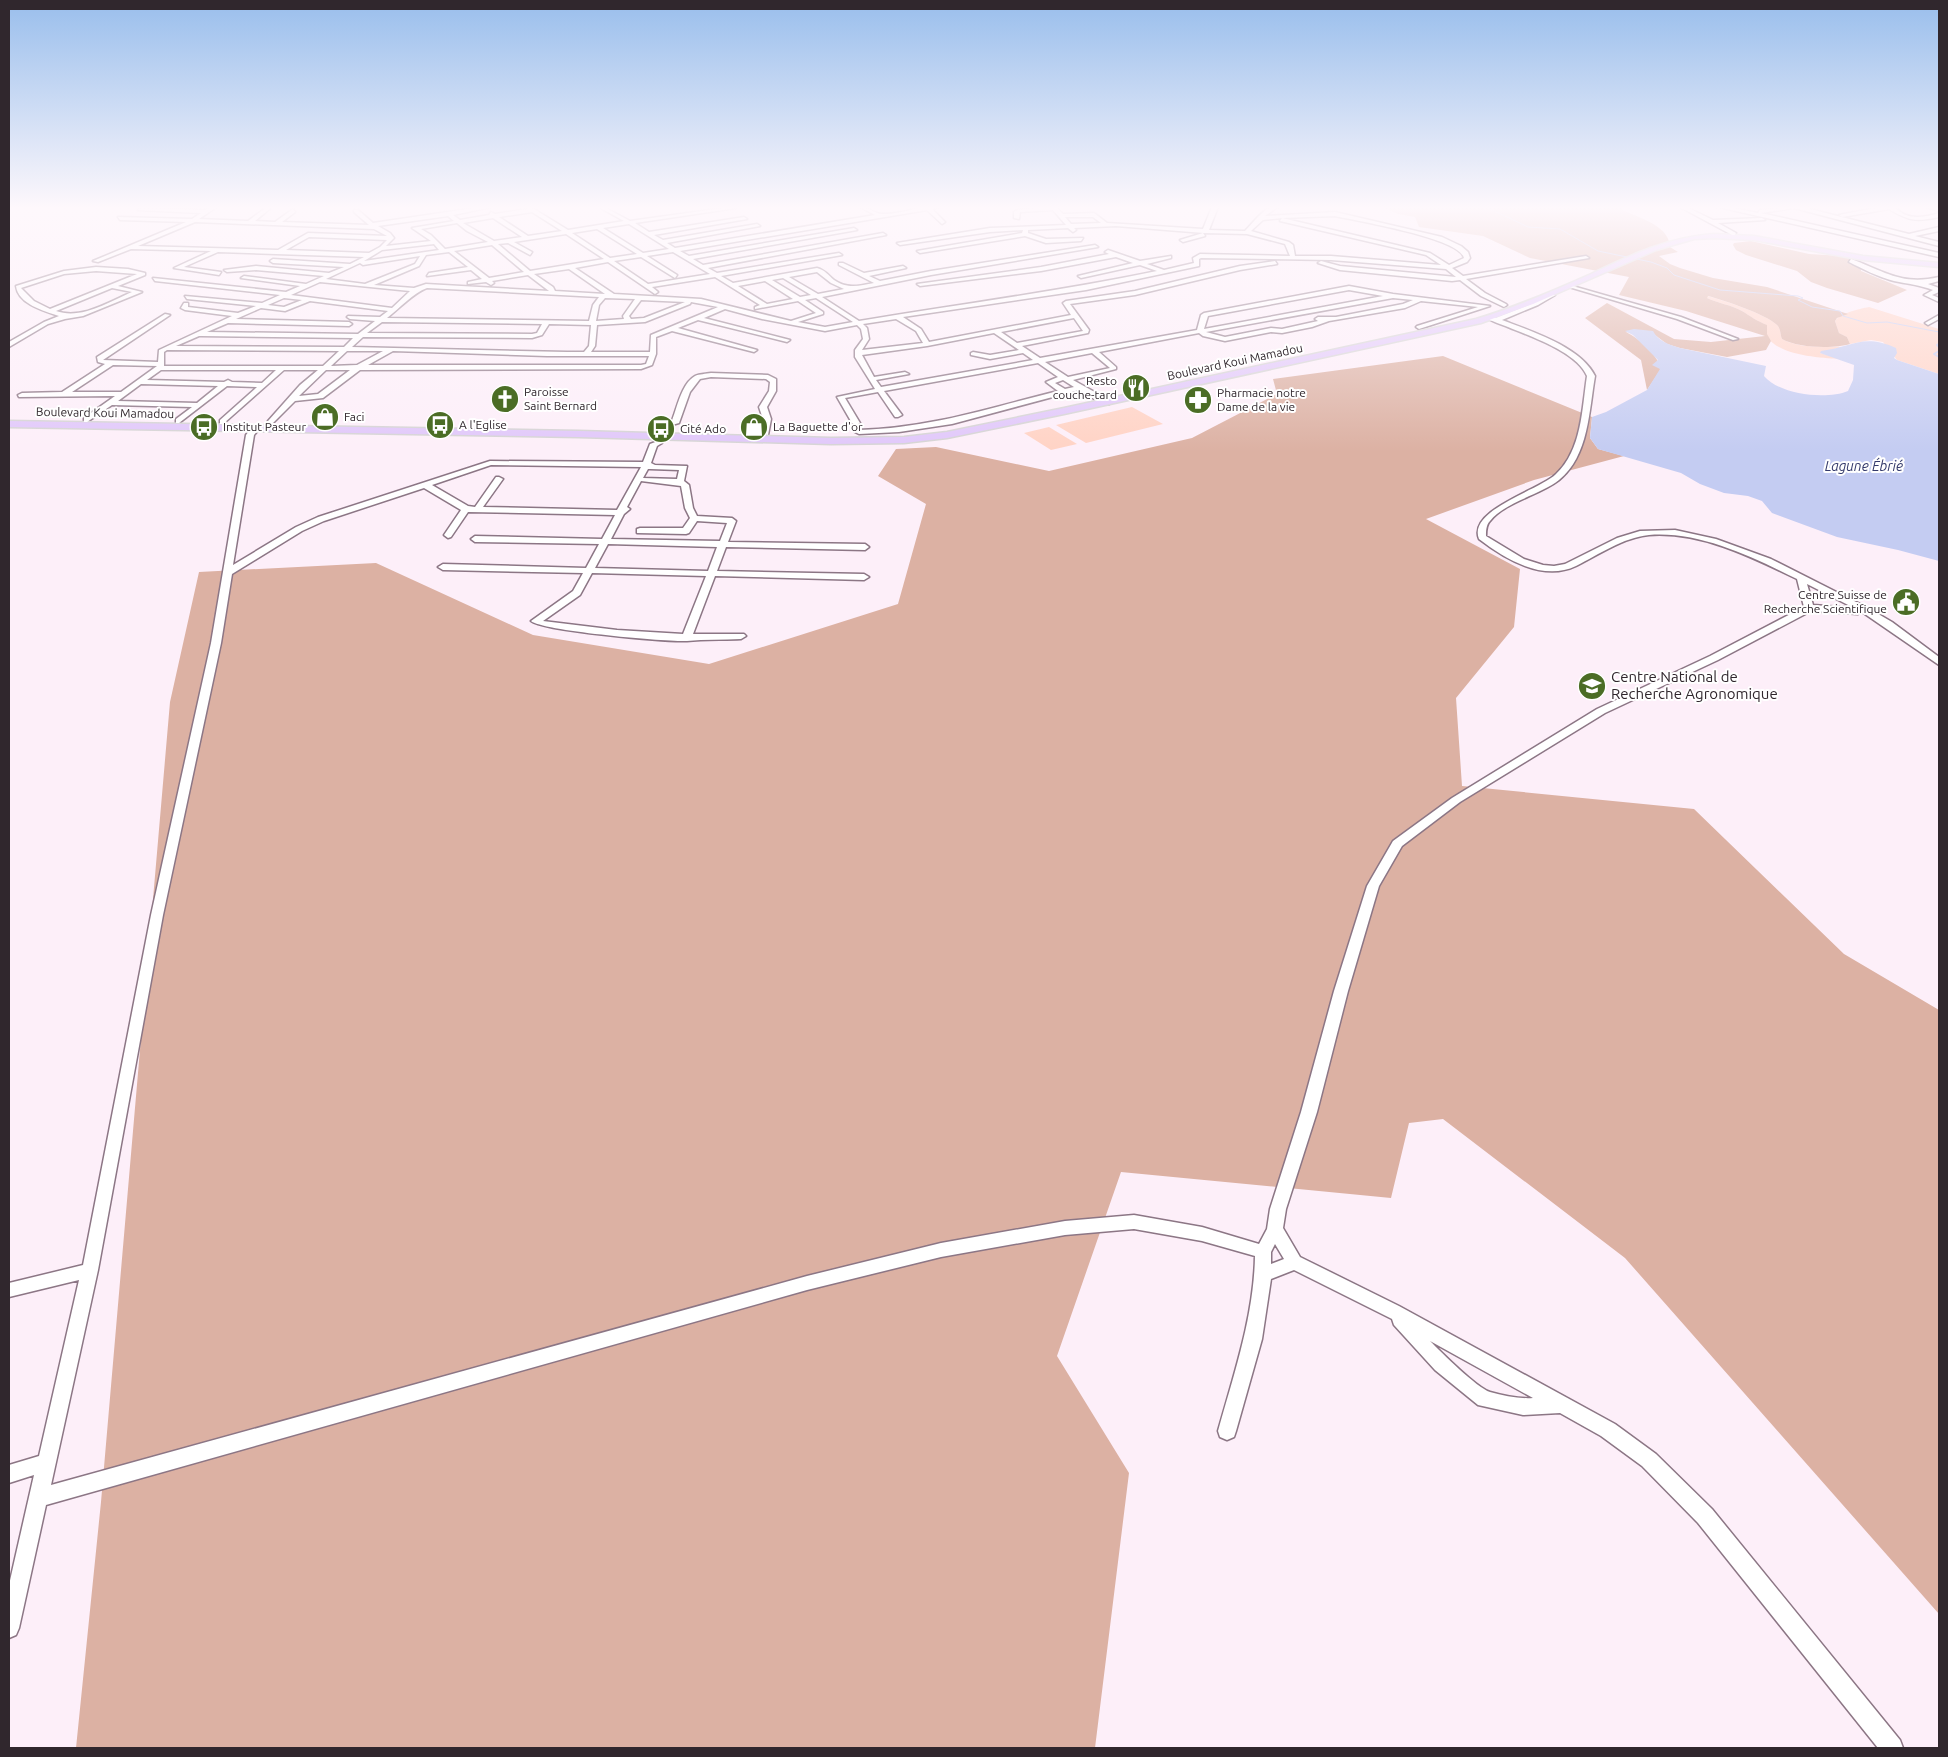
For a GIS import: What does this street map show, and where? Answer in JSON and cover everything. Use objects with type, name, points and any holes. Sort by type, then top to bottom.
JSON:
[{"type":"main road","name":"Boulevard Koui Mamadou","points":[[9,424],[765,433],[861,436],[902,435],[960,427],[1102,400],[1495,310],[1550,288]]},
{"type":"main road","name":"Boulevard Koui Mamadou","points":[[9,419],[271,423],[887,441],[947,435],[1495,310],[1552,294],[1566,288]]},
{"type":"street","points":[[19,288],[28,300],[40,308],[64,317]]},
{"type":"street","points":[[50,311],[109,288]]},
{"type":"street","points":[[9,345],[46,323],[64,317],[80,315],[139,292],[117,288]]},
{"type":"street","points":[[231,288],[394,310]]},
{"type":"street","points":[[390,288],[415,290],[421,288]]},
{"type":"street","points":[[465,288],[638,298],[699,299],[786,322],[825,329],[896,316],[1086,288]]},
{"type":"street","points":[[551,288],[553,293]]},
{"type":"street","points":[[596,288],[606,296]]},
{"type":"street","points":[[586,354],[592,346],[596,306],[606,296],[644,288]]},
{"type":"street","points":[[650,288],[665,299]]},
{"type":"street","points":[[738,288],[766,306]]},
{"type":"street","points":[[779,288],[820,314],[786,322]]},
{"type":"street","points":[[803,288],[859,323],[867,334],[858,354],[864,370],[881,390],[898,415]]},
{"type":"street","points":[[847,288],[852,290]]},
{"type":"street","points":[[740,311],[872,288]]},
{"type":"street","points":[[864,294],[879,288]]},
{"type":"street","points":[[1016,345],[1086,332],[1066,303],[1157,288]]},
{"type":"street","points":[[1200,331],[1204,315],[1350,288],[1495,310]]},
{"type":"street","points":[[1472,288],[1495,310],[1579,359],[1586,365],[1591,376],[1578,446],[1572,461],[1559,476],[1539,490],[1495,513],[1486,520],[1481,532],[1482,537],[1509,555],[1535,565],[1554,568],[1572,565],[1625,536],[1648,532],[1676,534],[1719,543],[1757,557],[1871,614],[1939,662]]},
{"type":"street","points":[[1578,288],[1679,318],[1735,339]]},
{"type":"street","points":[[1933,288],[1938,290],[1927,295],[1939,300]]},
{"type":"street","points":[[87,420],[160,366],[161,351],[166,348],[298,289],[316,291]]},
{"type":"street","points":[[271,423],[303,387],[415,290]]},
{"type":"street","points":[[380,292],[409,296]]},
{"type":"street","points":[[187,297],[284,309],[326,293]]},
{"type":"street","points":[[856,422],[841,397],[1393,296]]},
{"type":"street","points":[[628,322],[626,316],[638,298]]},
{"type":"street","points":[[224,321],[628,322],[645,320],[699,299]]},
{"type":"street","points":[[1200,331],[1205,335],[1225,339],[1310,326],[1326,320],[1405,306],[1422,299]]},
{"type":"street","points":[[304,302],[349,304]]},
{"type":"street","points":[[1274,302],[1299,313],[1326,320]]},
{"type":"street","points":[[186,304],[184,308],[187,309],[237,315]]},
{"type":"street","points":[[167,315],[99,358],[103,362],[112,363],[243,369],[641,367],[649,365],[653,354],[653,336],[725,307]]},
{"type":"street","points":[[1232,309],[1275,330]]},
{"type":"street","points":[[896,316],[919,330],[927,344]]},
{"type":"street","points":[[858,354],[996,332],[1074,316]]},
{"type":"street","points":[[1928,323],[1939,317]]},
{"type":"street","points":[[697,318],[787,340]]},
{"type":"street","points":[[196,334],[532,336],[540,334],[547,322]]},
{"type":"street","points":[[670,328],[754,350]]},
{"type":"street","points":[[996,332],[1080,388],[1102,400]]},
{"type":"street","points":[[166,348],[391,350],[529,355],[653,354]]},
{"type":"street","points":[[292,399],[318,397],[357,367],[391,350]]},
{"type":"street","points":[[1063,392],[1050,382],[1112,370],[1114,368],[1093,350]]},
{"type":"street","points":[[973,354],[990,357],[1025,351]]},
{"type":"street","points":[[63,395],[112,363]]},
{"type":"street","points":[[223,422],[282,368]]},
{"type":"street","points":[[179,422],[243,369]]},
{"type":"street","points":[[872,379],[905,374]]},
{"type":"street","points":[[675,423],[682,401],[698,377],[711,375],[768,377],[773,381],[774,386],[763,407],[767,419],[765,433]]},
{"type":"street","points":[[139,382],[263,385]]},
{"type":"street","points":[[858,432],[897,430],[943,424],[1080,388]]},
{"type":"street","points":[[22,394],[122,394]]},
{"type":"street","points":[[111,403],[200,405]]},
{"type":"street","points":[[9,1628],[90,1270],[157,915],[216,643],[250,436],[256,428]]},
{"type":"street","points":[[227,573],[299,529],[321,519],[490,462],[684,468],[680,482]]},
{"type":"street","points":[[649,466],[644,480],[622,513],[577,593],[537,619],[537,622],[595,632],[686,638],[741,636]]},
{"type":"street","points":[[622,513],[621,509],[649,466]]},
{"type":"street","points":[[477,510],[499,479]]},
{"type":"street","points":[[644,480],[680,482],[685,485],[689,508],[694,518]]},
{"type":"street","points":[[424,484],[466,509],[622,513]]},
{"type":"street","points":[[448,535],[466,509]]},
{"type":"street","points":[[640,531],[686,531],[694,518]]},
{"type":"street","points":[[686,638],[713,574],[732,521],[694,518]]},
{"type":"street","points":[[475,538],[725,542],[865,547]]},
{"type":"street","points":[[443,567],[864,576]]},
{"type":"street","points":[[1801,578],[1809,608]]},
{"type":"street","points":[[1227,1431],[1253,1339],[1263,1275],[1263,1252],[1275,1229],[1278,1209],[1309,1112],[1341,991],[1372,886],[1396,844],[1456,800],[1601,711],[1714,658],[1809,608],[1846,609],[1871,614]]},
{"type":"street","points":[[38,1498],[807,1283],[941,1250],[1066,1228],[1134,1222],[1202,1234],[1263,1252]]},
{"type":"street","points":[[1275,1229],[1294,1262],[1393,1311],[1608,1430],[1649,1460],[1705,1516],[1892,1748]]},
{"type":"street","points":[[1263,1275],[1294,1262]]},
{"type":"street","points":[[9,1290],[90,1270]]},
{"type":"street","points":[[1393,1311],[1441,1364],[1484,1399],[1523,1407],[1560,1405]]},
{"type":"street","points":[[9,1474],[45,1464]]},
{"type":"shaded area","points":[[1623,288],[1770,288],[1848,314],[1837,318],[1835,321],[1839,333],[1847,337],[1850,344],[1834,347],[1816,347],[1789,342],[1782,339],[1778,327],[1764,316],[1708,296],[1707,298],[1738,309],[1767,325],[1767,334],[1771,341],[1766,350],[1727,357],[1680,348],[1667,344],[1655,335],[1626,332],[1647,347],[1659,363],[1661,369],[1647,390],[1641,360],[1585,318],[1607,303],[1674,339],[1711,342],[1765,336],[1686,311],[1619,295]]},
{"type":"shaded area","points":[[1827,288],[1902,288],[1907,290],[1878,303]]},
{"type":"shaded area","points":[[1707,296],[1764,316],[1778,327],[1782,339],[1789,342],[1811,346],[1842,347],[1820,353],[1841,359],[1807,356],[1782,349],[1773,343],[1767,335],[1766,325],[1738,309],[1711,300]]},
{"type":"shaded area","points":[[1869,307],[1939,329],[1939,374],[1897,360],[1883,342],[1871,340],[1850,344],[1847,337],[1839,333],[1835,321],[1845,314]]},
{"type":"shaded area","points":[[1443,356],[1592,417],[1590,438],[1598,449],[1624,456],[1534,480],[1426,519],[1520,569],[1514,627],[1456,698],[1462,786],[1694,809],[1844,954],[1939,1010],[1939,1614],[1625,1258],[1443,1119],[1409,1123],[1391,1198],[1121,1172],[1057,1356],[1129,1473],[1095,1748],[76,1748],[101,1502],[170,702],[199,572],[376,563],[533,635],[709,664],[898,604],[926,504],[878,476],[896,449],[936,447],[1049,471],[1192,438],[1277,394],[1273,379]]},
{"type":"shaded area","points":[[1132,407],[1163,424],[1086,443],[1056,425]]},
{"type":"shaded area","points":[[1049,427],[1077,444],[1051,450],[1024,433]]},
{"type":"water","name":"Lagune Ébrié","points":[[1634,329],[1653,331],[1661,340],[1680,348],[1766,366],[1764,376],[1771,382],[1781,388],[1804,394],[1828,395],[1848,391],[1853,380],[1854,365],[1820,353],[1821,351],[1858,342],[1875,342],[1896,348],[1897,353],[1894,358],[1897,360],[1939,374],[1939,561],[1837,537],[1772,513],[1762,501],[1748,496],[1724,493],[1700,484],[1681,473],[1598,449],[1590,438],[1592,417],[1606,412],[1647,390],[1660,369],[1652,365],[1658,360],[1633,335],[1625,331]]},
{"type":"waterway","points":[[1714,288],[1798,296],[1803,298],[1798,300],[1812,307],[1840,311],[1843,316],[1867,323],[1887,322],[1939,332]]},
{"type":"waterway","points":[[1939,344],[1937,345],[1939,347]]},
{"type":"waterway","points":[[1939,351],[1934,354],[1939,357]]},
{"type":"place","name":"Resto couche-tard","points":[[1136,388]]},
{"type":"place","name":"Paroisse Saint Bernard","points":[[505,399]]},
{"type":"place","name":"Pharmacie notre Dame de la vie","points":[[1198,400]]},
{"type":"place","name":"Faci","points":[[325,417]]},
{"type":"place","name":"A l'Eglise","points":[[440,425]]},
{"type":"place","name":"Institut Pasteur","points":[[204,427]]},
{"type":"place","name":"La Baguette d'or","points":[[754,427]]},
{"type":"place","name":"Cité Ado","points":[[661,429]]},
{"type":"place","name":"Centre Suisse de Recherche Scientifique","points":[[1906,602]]},
{"type":"place","name":"Centre National de Recherche Agronomique","points":[[1592,686]]}]
